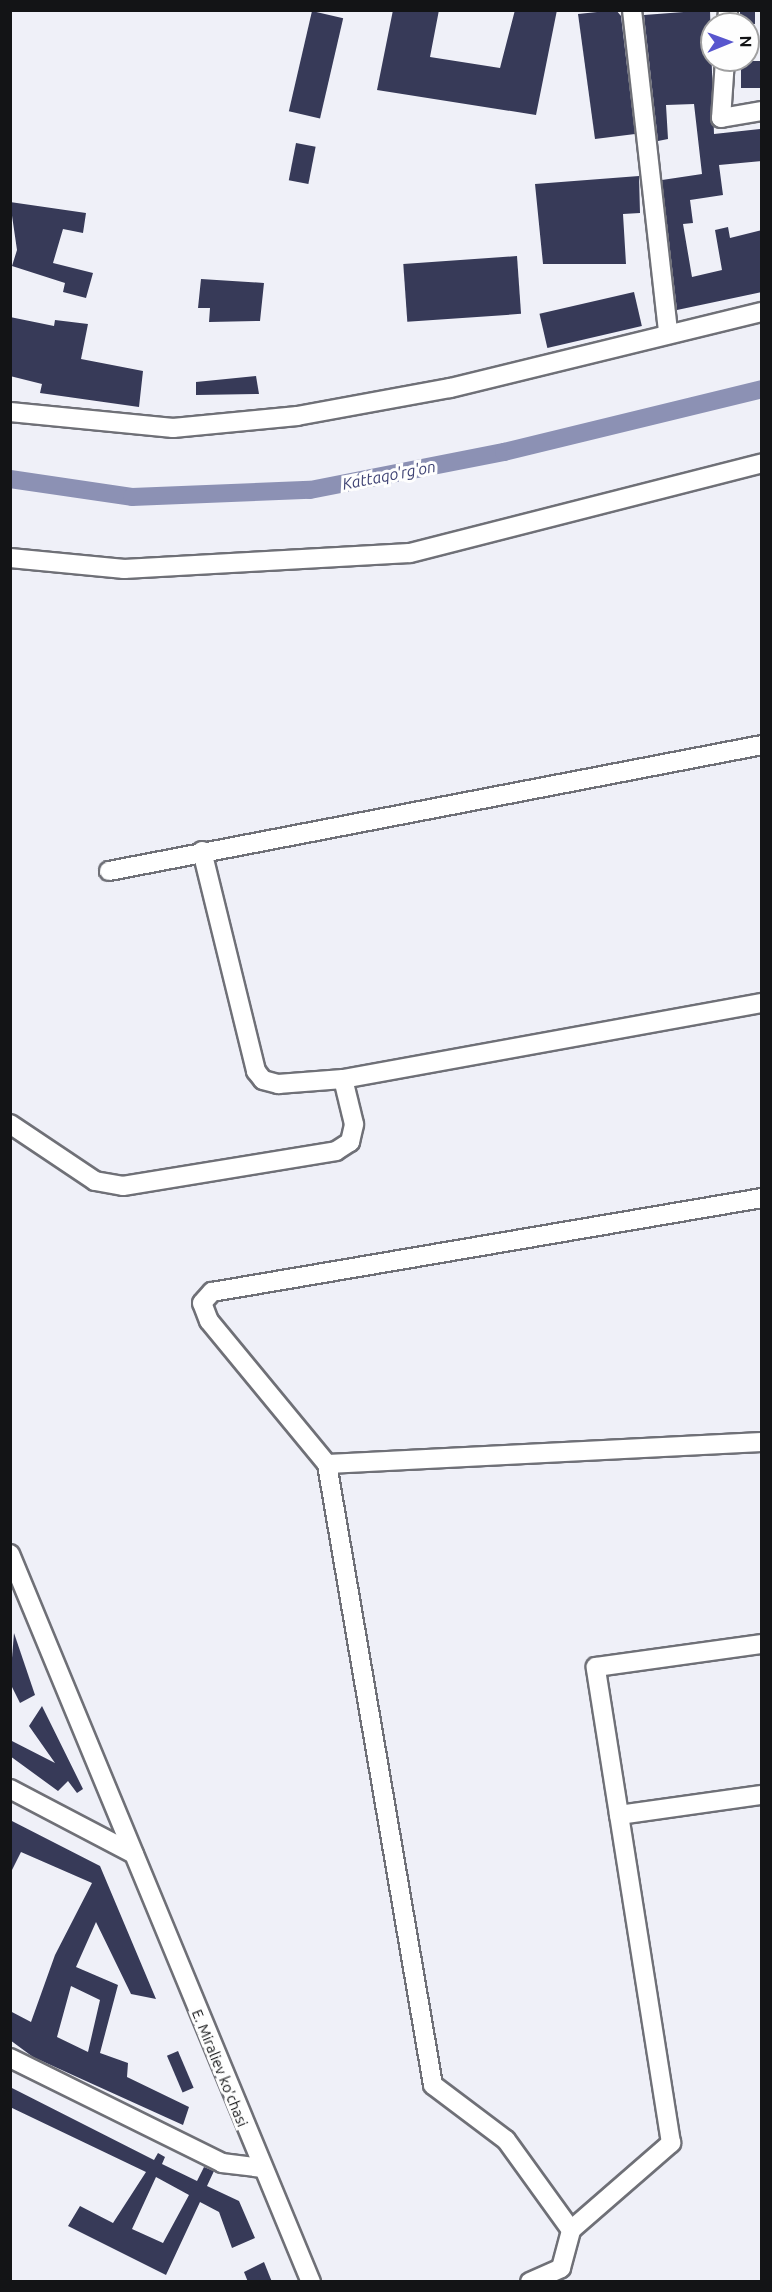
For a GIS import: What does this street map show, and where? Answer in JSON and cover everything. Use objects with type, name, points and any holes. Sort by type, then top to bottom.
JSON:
[{"type":"street","points":[[632,10],[668,331]]},
{"type":"street","points":[[724,72],[721,118],[762,111]]},
{"type":"street","points":[[10,412],[173,428],[297,416],[450,388],[668,331],[762,312]]},
{"type":"street","points":[[10,558],[124,569],[410,553],[762,463]]},
{"type":"street","points":[[109,871],[202,851],[762,745]]},
{"type":"street","points":[[202,851],[256,1071],[264,1080],[278,1084],[343,1079],[762,1003]]},
{"type":"street","points":[[10,1124],[95,1181],[123,1185],[336,1151],[350,1142],[354,1124],[343,1079]]},
{"type":"street","points":[[571,2230],[506,2140],[433,2085],[327,1464],[209,1321],[202,1303],[212,1292],[762,1198]]},
{"type":"street","points":[[327,1464],[762,1442]]},
{"type":"street","name":"E. Miraliev ko'chasi","points":[[10,1554],[261,2168],[311,2282]]},
{"type":"street","points":[[530,2282],[561,2268],[571,2230],[671,2143],[596,1667],[762,1644]]},
{"type":"street","points":[[10,1790],[134,1854]]},
{"type":"street","points":[[620,1815],[762,1795]]},
{"type":"street","points":[[10,2058],[222,2163],[261,2168]]},
{"type":"building","points":[[393,10],[439,10],[430,57],[500,68],[515,10],[557,10],[536,115],[377,90]]},
{"type":"building","points":[[616,10],[621,16],[635,134],[595,139],[578,14]]},
{"type":"building","points":[[710,10],[710,12],[700,12],[700,72],[712,72],[714,134],[760,129],[762,161],[719,165],[723,195],[690,200],[693,223],[683,224],[692,277],[722,270],[715,230],[728,227],[730,238],[762,230],[762,292],[677,310],[662,180],[702,174],[694,104],[666,105],[668,139],[658,141],[644,15]]},
{"type":"building","points":[[740,10],[755,10],[755,12],[740,12]]},
{"type":"building","points":[[312,11],[343,18],[320,119],[289,111]]},
{"type":"building","points":[[760,61],[762,61],[762,88],[741,88],[741,72],[760,72]]},
{"type":"building","points":[[296,143],[316,147],[308,184],[289,180]]},
{"type":"building","points":[[639,176],[640,213],[623,214],[626,264],[543,264],[535,184]]},
{"type":"building","points":[[10,202],[86,213],[83,233],[63,229],[53,263],[93,273],[86,298],[63,292],[65,283],[12,266],[17,250]]},
{"type":"building","points":[[517,256],[521,314],[407,322],[403,264]]},
{"type":"building","points":[[201,279],[264,283],[260,321],[209,322],[210,308],[198,308]]},
{"type":"building","points":[[634,292],[642,326],[547,348],[539,314]]},
{"type":"building","points":[[10,317],[54,326],[55,320],[88,324],[81,359],[143,371],[139,407],[40,393],[42,384],[10,376]]},
{"type":"building","points":[[256,376],[259,394],[196,395],[196,382]]},
{"type":"building","points":[[14,1633],[35,1695],[20,1703],[10,1683]]},
{"type":"building","points":[[42,1706],[83,1789],[77,1793],[68,1781],[58,1791],[10,1756],[10,1740],[55,1763],[29,1726]]},
{"type":"building","points":[[10,1820],[100,1866],[156,1999],[131,1994],[96,1922],[76,1967],[118,1985],[100,2053],[128,2063],[127,2077],[189,2107],[183,2125],[33,2057],[10,2040],[10,2011],[31,2022],[55,1955],[92,1883],[21,1852],[10,1874]],"holes":[[[71,1986],[100,2000],[88,2052],[57,2037]]]},
{"type":"building","points":[[178,2051],[194,2088],[183,2093],[167,2056]]},
{"type":"building","points":[[10,2087],[154,2160],[158,2153],[165,2157],[162,2164],[197,2181],[204,2167],[214,2171],[207,2186],[239,2201],[255,2238],[232,2248],[219,2212],[200,2202],[166,2275],[68,2226],[80,2206],[113,2223],[146,2172],[10,2107]],"holes":[[[156,2177],[189,2195],[163,2243],[132,2229]]]},
{"type":"building","points":[[264,2262],[272,2282],[248,2282],[244,2272]]},
{"type":"waterway","name":"Kattaqo'rg'on","points":[[10,479],[132,497],[310,490],[504,452],[762,389]]}]
